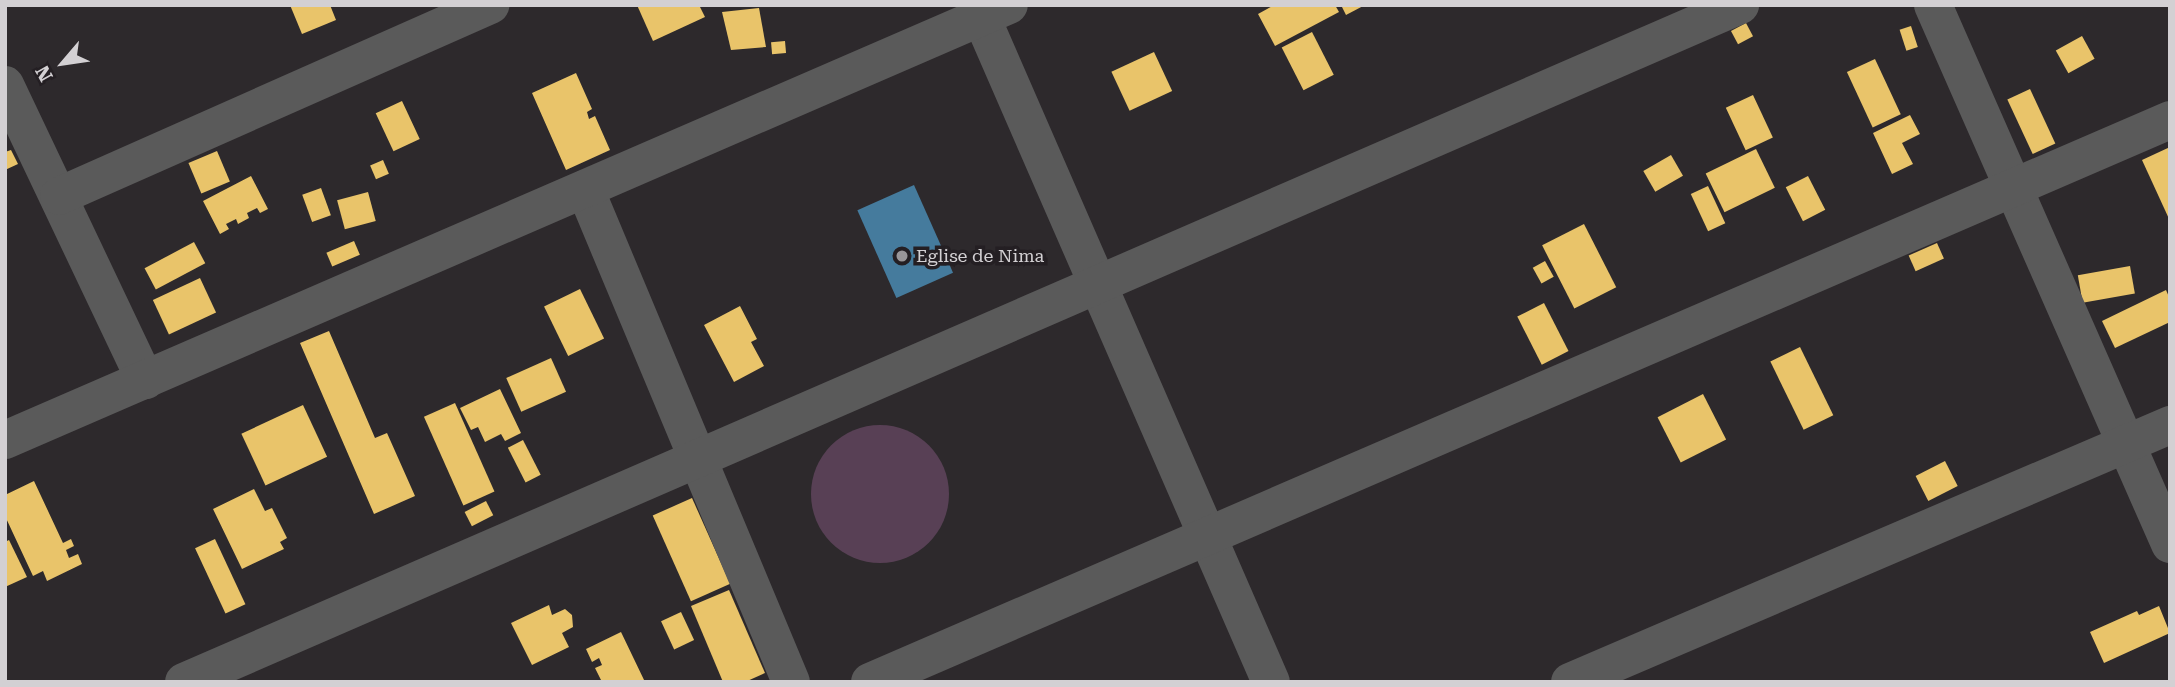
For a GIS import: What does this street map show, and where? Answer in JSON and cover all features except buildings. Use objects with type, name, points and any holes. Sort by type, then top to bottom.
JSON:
[{"type":"street","points":[[59,195],[491,5]]},
{"type":"street","points":[[184,682],[1740,5]]},
{"type":"street","points":[[1933,5],[2016,188],[2170,544]]},
{"type":"street","points":[[5,440],[585,189],[989,9],[1098,284],[1271,682]]},
{"type":"street","points":[[5,85],[145,380]]},
{"type":"street","points":[[870,682],[2170,120]]},
{"type":"street","points":[[585,189],[791,682]]},
{"type":"street","points":[[1570,682],[2170,425]]},
{"type":"shaded area","points":[[880,425],[906,431],[929,445],[943,468],[949,494],[943,520],[929,543],[906,557],[880,563],[854,557],[831,543],[817,520],[811,494],[817,468],[831,445],[854,431]]},
{"type":"place","name":"Eglise de Nima","points":[[902,256]]}]
